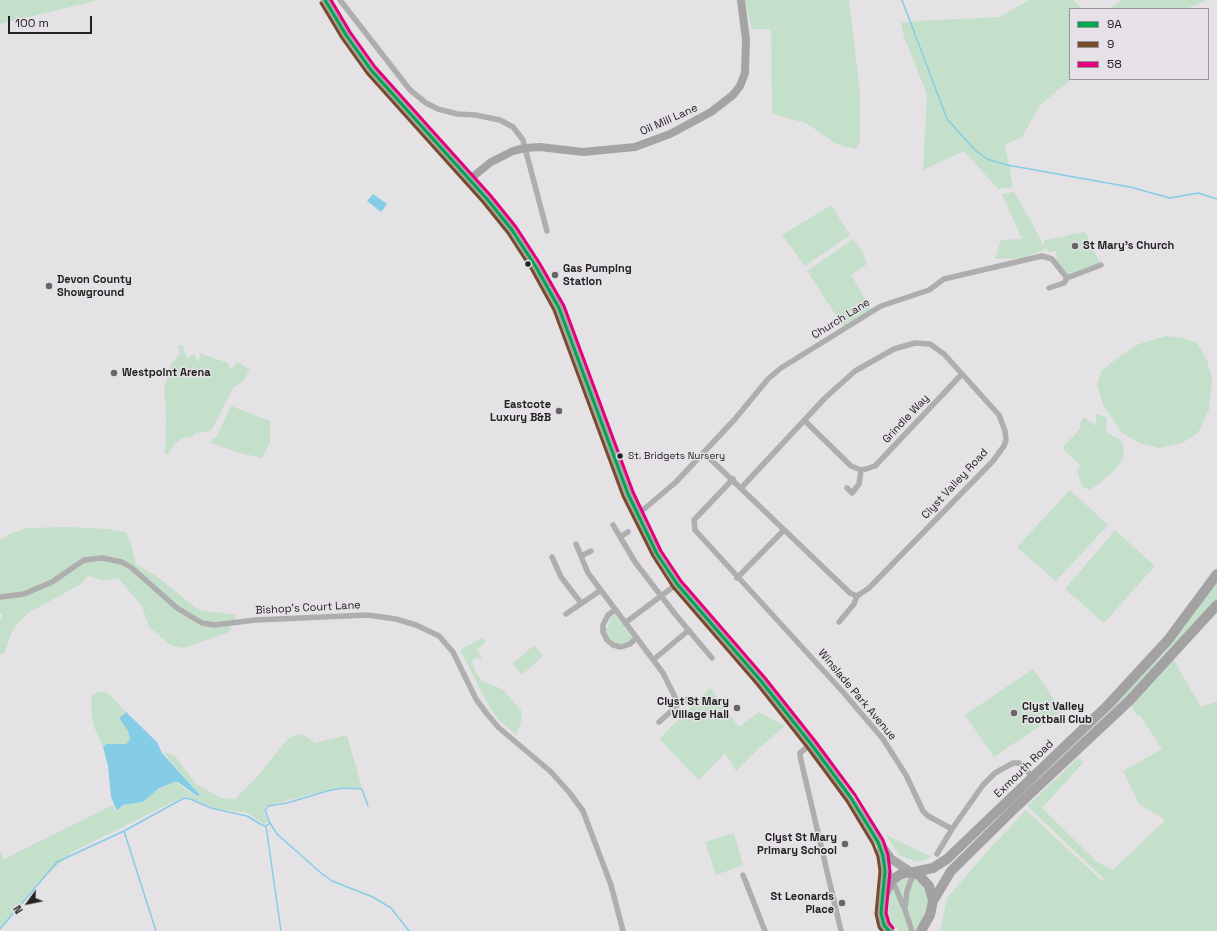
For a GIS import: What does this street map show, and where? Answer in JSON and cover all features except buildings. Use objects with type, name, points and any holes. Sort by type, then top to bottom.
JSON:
[{"type":"highway","name":"Exmouth Road","points":[[892,880],[901,874],[933,868],[943,863],[1135,677],[1168,640],[1217,574]]},
{"type":"highway","name":"Exmouth Road","points":[[930,915],[933,901],[951,871],[1040,784],[1129,701],[1217,605]]},
{"type":"highway","points":[[913,872],[929,886],[933,901]]},
{"type":"highway","points":[[886,929],[880,909],[884,893],[892,880]]},
{"type":"highway","points":[[921,931],[930,915]]},
{"type":"highway","points":[[928,931],[930,915]]},
{"type":"main road","points":[[325,0],[346,35],[371,70],[470,180],[518,240],[559,308],[628,494],[657,554],[677,584],[763,684],[811,744],[851,798],[878,842],[892,859],[913,872]]},
{"type":"main road","points":[[878,842],[885,863],[884,893]]},
{"type":"street","points":[[340,0],[410,90],[418,96],[438,109],[457,114],[475,115],[500,120],[508,124],[519,134],[525,148],[547,231]]},
{"type":"street","name":"Oil Mill Lane","points":[[470,180],[501,156],[525,148],[540,147],[583,152],[634,147],[657,139],[711,112],[733,95],[740,86],[745,73],[746,40],[741,0]]},
{"type":"street","name":"Church Lane","points":[[637,515],[676,482],[704,453],[768,379],[781,368],[881,306],[929,290],[944,279],[1042,256],[1052,259],[1067,278]]},
{"type":"street","points":[[1049,288],[1064,283],[1067,278],[1101,265]]},
{"type":"street","name":"Clyst Valley Road","points":[[742,487],[826,398],[855,370],[914,342],[930,344],[944,354],[999,415],[1005,431],[1006,440],[1004,446],[988,466],[869,588],[857,596],[854,604],[839,622]]},
{"type":"street","name":"Grindle Way","points":[[861,470],[875,466],[962,374]]},
{"type":"street","points":[[805,421],[851,466],[861,470],[859,484],[853,494],[847,488]]},
{"type":"street","points":[[704,453],[742,487],[784,530],[850,593],[857,596]]},
{"type":"street","name":"Winslade Park Avenue","points":[[733,479],[694,520],[693,525],[695,530],[843,692],[883,739],[906,775],[923,811],[934,820],[952,829]]},
{"type":"street","points":[[613,525],[635,562],[675,614],[712,658]]},
{"type":"street","points":[[738,578],[784,530]]},
{"type":"street","points":[[620,537],[628,532]]},
{"type":"street","points":[[576,544],[588,573],[663,673],[678,703]]},
{"type":"street","points":[[581,556],[591,551]]},
{"type":"street","points":[[552,557],[561,576],[581,603]]},
{"type":"street","name":"Bishop's Court Lane","points":[[0,597],[24,594],[52,582],[84,560],[102,558],[122,562],[132,568],[177,608],[202,623],[214,625],[256,620],[367,615],[396,619],[416,625],[439,636],[446,642],[453,652],[476,699],[487,714],[499,728],[550,771],[570,792],[587,818],[611,885],[624,931]]},
{"type":"street","points":[[625,623],[661,594],[677,584]]},
{"type":"street","points":[[566,614],[601,590]]},
{"type":"street","points":[[615,610],[608,615],[603,625],[603,632],[607,640],[616,646],[622,647],[630,644],[636,638]]},
{"type":"street","points":[[653,660],[689,630]]},
{"type":"street","points":[[659,722],[677,706],[678,703],[688,699]]},
{"type":"street","points":[[811,744],[800,753],[800,756],[841,931]]},
{"type":"street","points":[[937,854],[952,829],[983,785],[1007,766],[1019,763],[1040,784]]},
{"type":"street","points":[[885,863],[905,910],[912,931]]},
{"type":"street","points":[[905,910],[907,891],[913,872]]},
{"type":"street","points":[[743,875],[745,887],[765,931]]},
{"type":"green space","points":[[0,0],[99,0],[0,24]]},
{"type":"green space","points":[[745,0],[849,0],[860,92],[860,143],[855,149],[836,144],[806,123],[772,114],[771,29],[752,29]]},
{"type":"green space","points":[[1029,0],[1074,0],[1081,8],[1069,8],[1069,80],[1071,80],[1041,104],[1022,137],[1005,145],[1013,187],[998,189],[964,151],[923,170],[927,94],[904,37],[901,23],[1000,17]]},
{"type":"green space","points":[[1122,0],[1207,0],[1188,8],[1110,8]]},
{"type":"green space","points":[[1014,192],[1038,234],[1043,246],[1045,240],[1085,232],[1101,265],[1068,277],[1057,261],[1056,251],[1049,252],[1044,247],[1044,250],[1024,258],[995,259],[1001,240],[1022,239],[1002,194]]},
{"type":"green space","points":[[831,205],[850,235],[805,266],[782,235]]},
{"type":"green space","points":[[853,239],[862,250],[867,264],[851,275],[872,310],[843,326],[807,271]]},
{"type":"green space","points":[[1166,336],[1196,342],[1207,360],[1212,379],[1209,410],[1198,433],[1182,443],[1159,448],[1141,444],[1122,433],[1103,405],[1097,384],[1101,371],[1120,356],[1139,344]]},
{"type":"green space","points":[[178,345],[183,346],[187,358],[194,354],[199,363],[200,353],[228,363],[230,370],[238,362],[250,370],[242,382],[233,388],[211,431],[196,433],[192,437],[181,439],[173,446],[169,453],[165,455],[166,415],[164,389],[171,364],[180,354]]},
{"type":"green space","points":[[231,406],[270,421],[270,443],[262,458],[240,453],[209,442],[217,436]]},
{"type":"green space","points":[[1096,414],[1107,418],[1106,432],[1119,439],[1123,445],[1124,457],[1114,471],[1099,484],[1089,490],[1082,486],[1077,470],[1081,466],[1062,448],[1081,428],[1080,424],[1084,417],[1096,426]]},
{"type":"green space","points":[[1070,490],[1108,525],[1056,581],[1017,547]]},
{"type":"green space","points":[[71,527],[108,529],[126,532],[136,564],[156,576],[199,610],[236,615],[229,632],[184,648],[172,646],[149,627],[142,606],[118,578],[106,581],[88,576],[81,584],[28,613],[13,629],[5,652],[0,655],[0,620],[3,615],[0,613],[0,540],[9,534],[27,528]]},
{"type":"green space","points":[[1115,530],[1155,566],[1104,623],[1065,589]]},
{"type":"green space","points":[[1217,580],[1217,601],[1111,715],[1051,765]]},
{"type":"green space","points":[[615,615],[633,639],[625,644],[617,644],[607,638],[605,628],[608,628],[611,616]]},
{"type":"green space","points":[[483,637],[485,642],[477,650],[482,659],[475,658],[472,661],[475,672],[482,681],[502,689],[521,710],[522,719],[516,735],[499,720],[490,708],[460,650]]},
{"type":"green space","points":[[534,645],[543,656],[522,675],[512,664]]},
{"type":"green space","points":[[1173,659],[1201,707],[1217,701],[1217,931],[940,931],[947,898],[991,847],[1026,810],[1102,881],[1104,879],[1027,806],[1078,758],[1084,762],[1042,808],[1097,862],[1113,870],[1165,820],[1139,804],[1123,771],[1162,749],[1140,715],[1137,716],[1130,703]]},
{"type":"green space","name":"Clyst Valley Football Club","points":[[1033,669],[1062,711],[994,757],[965,715]]},
{"type":"green space","points":[[710,688],[739,727],[759,712],[785,726],[759,748],[736,771],[725,753],[699,780],[659,739]]},
{"type":"green space","points":[[105,692],[111,696],[126,712],[121,715],[120,720],[128,731],[130,738],[126,744],[107,744],[103,747],[92,719],[91,699],[93,694]]},
{"type":"green space","points":[[303,734],[315,743],[347,735],[362,788],[340,787],[266,806],[264,808],[264,812],[269,822],[264,824],[247,813],[214,808],[185,796],[72,852],[34,887],[0,930],[0,852],[4,859],[113,805],[117,813],[124,805],[143,802],[156,791],[174,782],[197,797],[200,795],[163,752],[175,756],[196,784],[221,798],[235,799],[257,777],[285,742],[293,736]]},
{"type":"green space","points":[[734,833],[743,865],[716,875],[705,842]]},
{"type":"green space","points":[[886,835],[932,857],[917,862],[899,855]]},
{"type":"green space","points":[[912,878],[919,881],[925,889],[929,908],[918,929],[913,931],[899,931],[886,913],[888,899],[890,891],[896,884],[902,880]]},
{"type":"water","points":[[373,194],[387,204],[381,212],[367,201]]},
{"type":"water","points":[[126,712],[157,742],[162,753],[200,795],[197,796],[178,782],[174,782],[158,789],[143,802],[123,805],[117,811],[111,797],[108,766],[103,747],[107,744],[126,744],[130,739],[128,731],[119,718]]},
{"type":"waterway","points":[[902,0],[947,119],[976,151],[987,159],[1007,165],[1130,187],[1170,198],[1198,193],[1217,199]]},
{"type":"waterway","points":[[270,823],[265,810],[268,806],[287,803],[331,790],[343,788],[362,789],[368,806]]},
{"type":"waterway","points":[[0,929],[57,862],[124,831],[184,798],[211,808],[247,816],[262,825],[266,826],[270,823],[277,834],[321,873],[332,881],[373,897],[391,908],[409,931]]},
{"type":"waterway","points":[[266,826],[281,931]]},
{"type":"waterway","points":[[124,831],[156,931]]},
{"type":"transit line","name":"9A","points":[[325,0],[346,35],[371,70],[487,199],[512,230],[536,267],[559,308],[628,494],[657,554],[677,584],[761,681],[811,744],[851,798],[878,842],[883,856],[885,871],[881,913],[884,925],[889,931]]},
{"type":"transit line","name":"58","points":[[331,0],[350,32],[375,67],[491,196],[516,227],[540,264],[564,306],[633,492],[661,551],[681,581],[765,678],[815,741],[855,795],[883,840],[888,855],[890,871],[886,913],[889,923],[893,928]]},
{"type":"transit line","name":"9","points":[[321,3],[342,38],[367,73],[483,202],[508,233],[532,270],[554,310],[623,496],[653,556],[673,587],[757,684],[807,747],[847,801],[873,844],[878,857],[880,871],[876,914],[879,927],[882,931]]},
{"type":"place","name":"St Mary's Church","points":[[1075,246]]},
{"type":"place","name":"Gas Pumping Station","points":[[555,275]]},
{"type":"place","name":"Devon County Showground","points":[[49,286]]},
{"type":"place","name":"Westpoint Arena","points":[[114,373]]},
{"type":"place","name":"Eastcote Luxury B&B","points":[[559,411]]},
{"type":"place","name":"St. Bridgets Nursery","points":[[620,456]]},
{"type":"place","name":"Clyst St Mary Village Hall","points":[[737,708]]},
{"type":"place","name":"Clyst Valley Football Club","points":[[1014,713]]},
{"type":"place","name":"Clyst St Mary Primary School","points":[[845,844]]},
{"type":"place","name":"St Leonards Place","points":[[842,903]]}]
